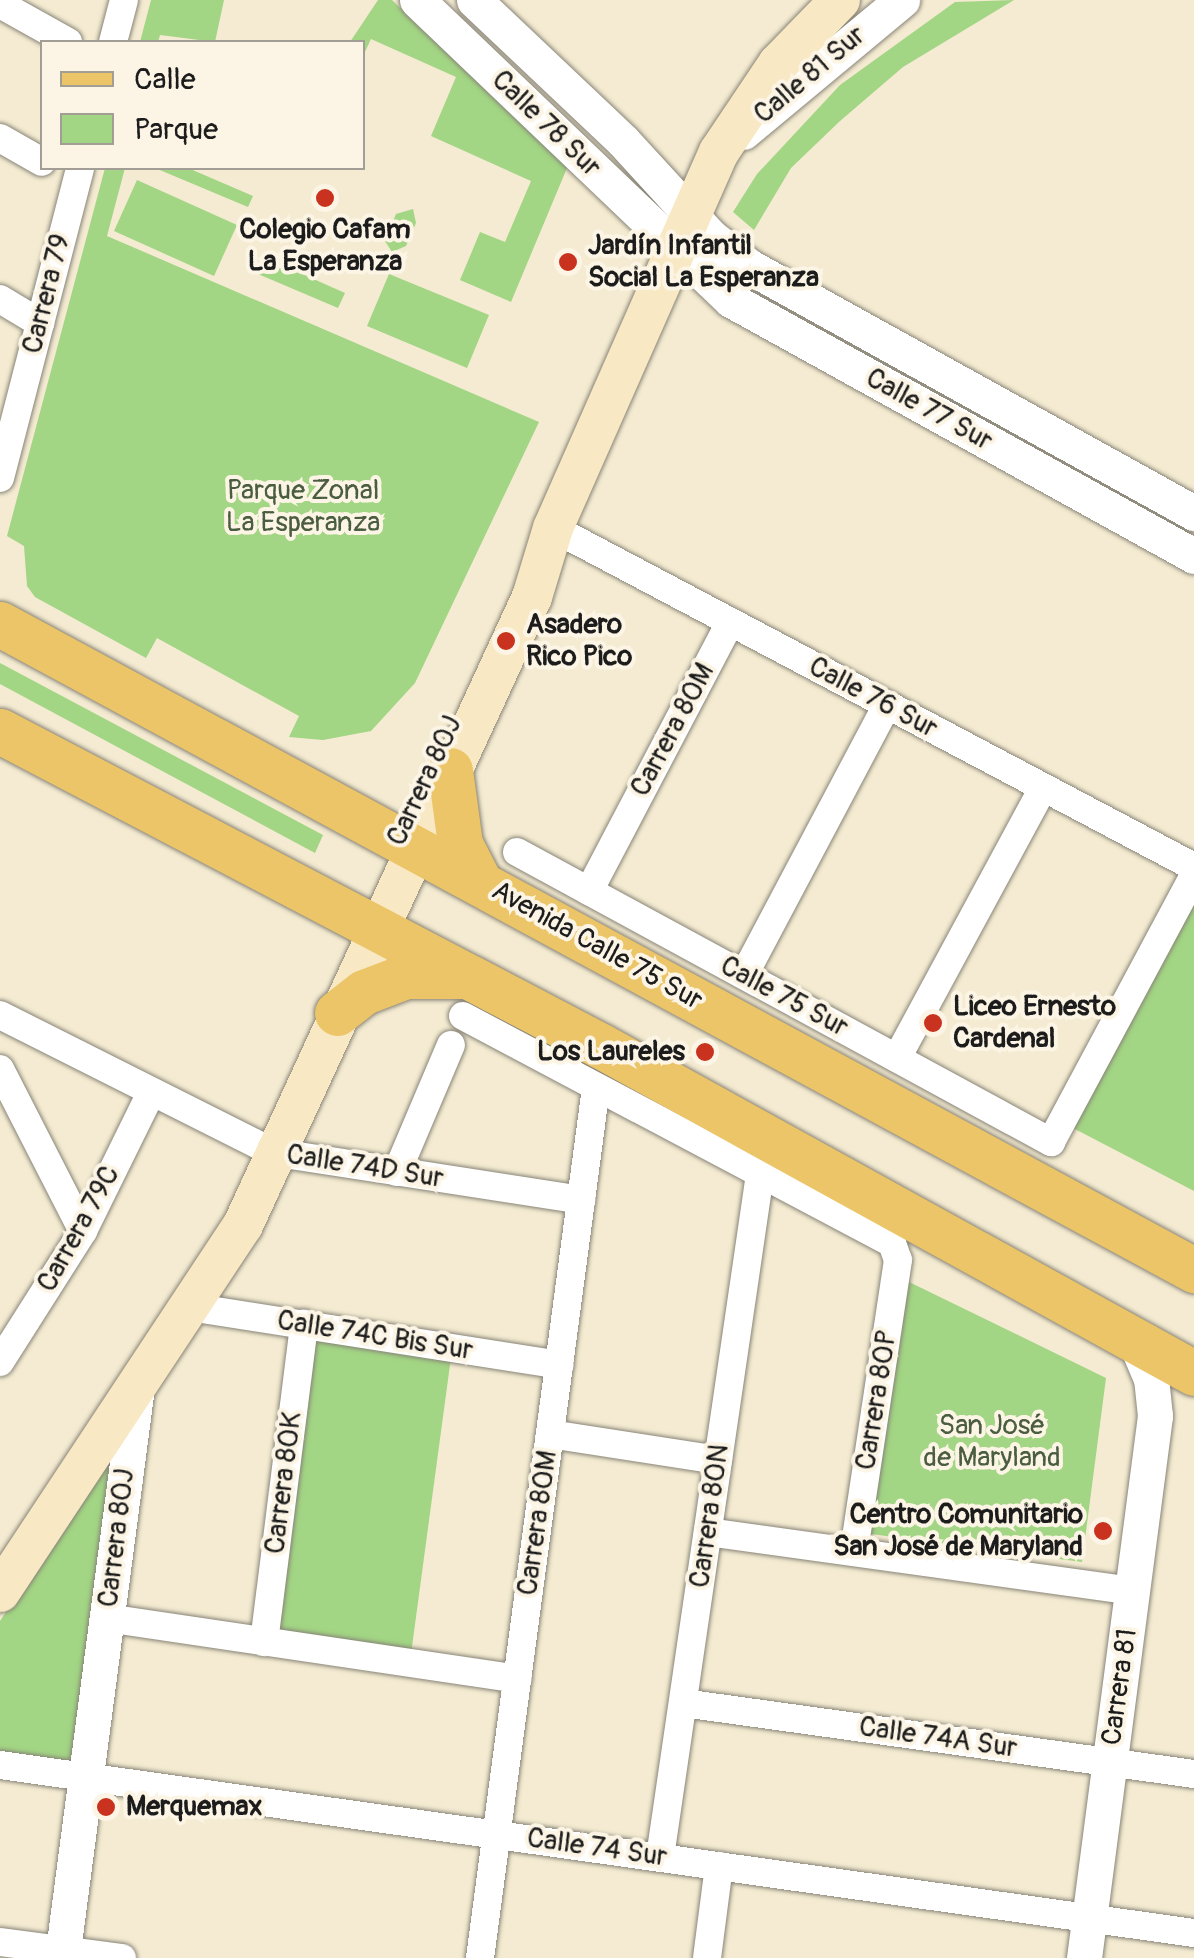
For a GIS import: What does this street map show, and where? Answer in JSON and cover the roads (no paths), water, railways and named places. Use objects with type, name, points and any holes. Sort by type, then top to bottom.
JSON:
[{"type":"main road","name":"Carrera 80J","points":[[407,841],[450,770],[532,597],[553,528],[720,152],[778,64],[840,0]]},
{"type":"main road","name":"Carrera 80J","points":[[272,1152],[284,1086],[369,924],[514,590],[553,528]]},
{"type":"main road","name":"Avenida Calle 75 Sur","points":[[0,624],[1194,1270]]},
{"type":"main road","points":[[0,731],[369,924],[465,996]]},
{"type":"main road","points":[[450,770],[457,832],[479,881]]},
{"type":"main road","name":"Carrera 80J","points":[[136,1387],[243,1225],[272,1152],[337,1013],[369,924]]},
{"type":"main road","points":[[337,1013],[364,992],[406,976],[465,996],[1194,1373]]},
{"type":"main road","points":[[0,1592],[136,1387]]},
{"type":"street","points":[[113,40],[124,0]]},
{"type":"street","name":"Calle 78 Sur","points":[[417,0],[682,232]]},
{"type":"street","name":"Calle 78 Sur","points":[[474,0],[682,232]]},
{"type":"street","name":"Calle 81 Sur","points":[[720,152],[902,0]]},
{"type":"street","points":[[0,4],[64,40]]},
{"type":"street","points":[[0,138],[40,161]]},
{"type":"street","name":"Carrera 79","points":[[0,478],[5,434],[40,323],[70,172]]},
{"type":"street","name":"Calle 77 Sur","points":[[682,232],[1194,513]]},
{"type":"street","name":"Calle 77 Sur","points":[[682,232],[731,300],[1194,556]]},
{"type":"street","points":[[0,300],[40,323]]},
{"type":"street","name":"Calle 76 Sur","points":[[553,528],[1194,868]]},
{"type":"street","name":"Carrera 80M","points":[[589,891],[730,622]]},
{"type":"street","points":[[744,975],[886,704]]},
{"type":"street","points":[[897,1058],[1044,788]]},
{"type":"street","name":"Calle 75 Sur","points":[[516,852],[1052,1142],[1194,876]]},
{"type":"street","points":[[465,996],[596,1088],[760,1174]]},
{"type":"street","name":"Calle 74D Sur","points":[[0,1015],[272,1152],[581,1200]]},
{"type":"street","points":[[397,1172],[451,1045]]},
{"type":"street","points":[[0,1069],[83,1231]]},
{"type":"street","name":"Carrera 80M","points":[[480,1958],[596,1088]]},
{"type":"street","name":"Carrera 79C","points":[[4,1345],[83,1231],[151,1093]]},
{"type":"street","name":"Carrera 80P","points":[[760,1174],[895,1248],[854,1552]]},
{"type":"street","name":"Carrera 80N","points":[[660,1857],[760,1174]]},
{"type":"street","name":"Calle 74C Bis Sur","points":[[190,1307],[559,1365]]},
{"type":"street","name":"Carrera 80K","points":[[264,1642],[304,1324]]},
{"type":"street","name":"Carrera 81","points":[[1084,1958],[1155,1416],[1151,1378],[1135,1340]]},
{"type":"street","name":"Carrera 80J","points":[[62,1954],[136,1387]]},
{"type":"street","points":[[1155,1416],[1173,1396],[1194,1387]]},
{"type":"street","points":[[550,1434],[718,1460]]},
{"type":"street","points":[[708,1532],[1132,1591]]},
{"type":"street","points":[[106,1618],[517,1679]]},
{"type":"street","name":"Calle 74A Sur","points":[[682,1703],[1194,1774]]},
{"type":"street","name":"Calle 74 Sur","points":[[0,1765],[1194,1932]]},
{"type":"street","points":[[707,1958],[719,1866]]},
{"type":"street","points":[[0,1942],[62,1954],[122,1958]]},
{"type":"place","name":"Colegio Cafam La Esperanza","points":[[325,198]]},
{"type":"place","name":"Jardín Infantil Social La Esperanza","points":[[568,262]]},
{"type":"place","name":"Asadero Rico Pico","points":[[506,641]]},
{"type":"place","name":"Liceo Ernesto Cardenal","points":[[933,1023]]},
{"type":"place","name":"Los Laureles","points":[[705,1052]]},
{"type":"place","name":"Centro Comunitario San José de Maryland","points":[[1103,1531]]},
{"type":"place","name":"Merquemax","points":[[106,1807]]},
{"type":"park label","name":"Parque Zonal La Esperanza","points":[[303,507]]},
{"type":"park label","name":"San José de Maryland","points":[[992,1442]]}]
